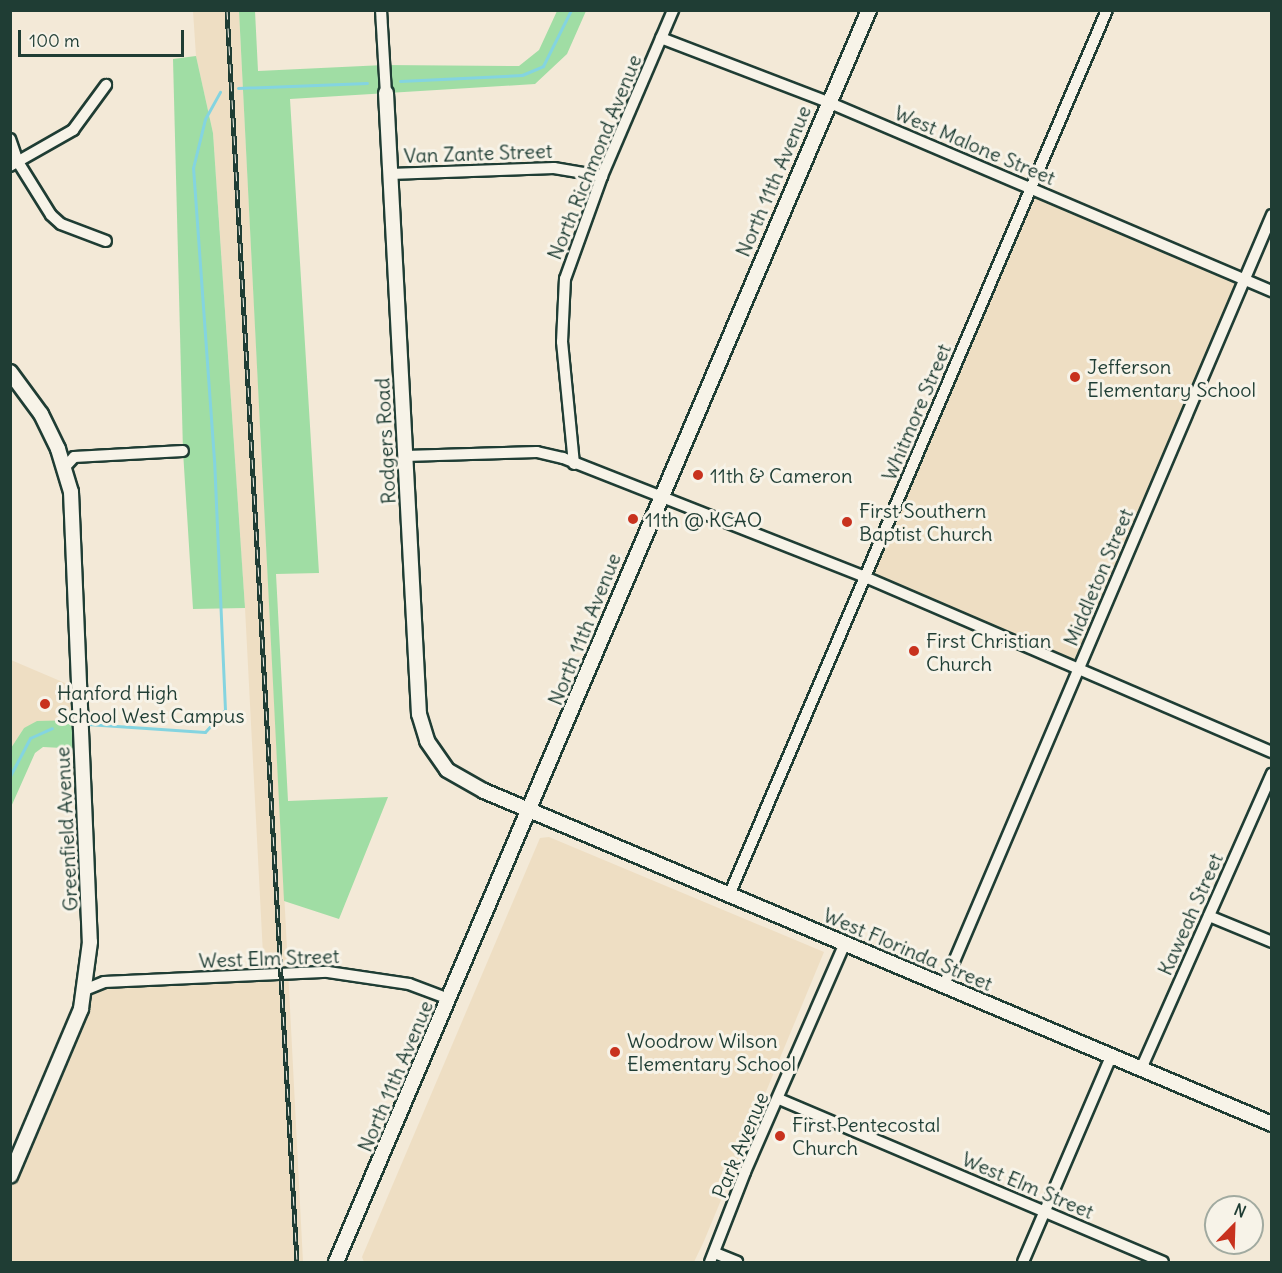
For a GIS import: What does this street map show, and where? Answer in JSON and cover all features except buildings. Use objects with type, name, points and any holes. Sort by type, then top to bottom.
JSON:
[{"type":"street","name":"Rodgers Road","points":[[381,10],[422,727],[447,770],[529,809]]},
{"type":"street","name":"North Richmond Avenue","points":[[574,464],[562,342],[561,296],[602,176],[673,10]]},
{"type":"street","name":"North 11th Avenue","points":[[336,1263],[659,496],[868,10]]},
{"type":"street","name":"Whitmore Street","points":[[729,893],[1107,10]]},
{"type":"street","name":"West Malone Street","points":[[661,38],[828,102],[1272,291]]},
{"type":"street","points":[[14,164],[73,130],[106,85]]},
{"type":"street","points":[[10,139],[14,164],[57,222],[106,242]]},
{"type":"street","name":"Van Zante Street","points":[[390,174],[554,168],[602,176]]},
{"type":"street","name":"Middleton Street","points":[[944,985],[1272,215]]},
{"type":"street","name":"Greenfield Avenue","points":[[10,372],[41,414],[66,466],[73,525],[89,895],[87,989],[68,1045],[10,1176]]},
{"type":"street","points":[[66,466],[74,457],[183,451]]},
{"type":"street","points":[[405,456],[537,452],[574,464],[865,577],[1272,752]]},
{"type":"street","name":"Kaweah Street","points":[[1141,1069],[1272,774]]},
{"type":"street","name":"West Florinda Street","points":[[529,809],[1272,1124]]},
{"type":"street","points":[[1209,916],[1272,942]]},
{"type":"street","name":"Park Avenue","points":[[713,1258],[745,1172],[779,1099],[845,943]]},
{"type":"street","name":"West Elm Street","points":[[87,989],[104,982],[328,972],[409,984],[449,999]]},
{"type":"street","points":[[1023,1263],[1111,1056]]},
{"type":"street","name":"West Elm Street","points":[[779,1099],[1163,1263]]},
{"type":"street","points":[[713,1258],[737,1263]]},
{"type":"shaded area","points":[[193,11],[239,11],[303,1262],[11,1262],[11,1176],[87,989],[264,974],[245,608],[213,133],[196,56]]},
{"type":"shaded area","name":"Jefferson Elementary School","points":[[1031,189],[1244,279],[1079,669],[865,577]]},
{"type":"shaded area","name":"Hanford High School West Campus","points":[[11,660],[79,689],[80,720],[24,728],[11,748]]},
{"type":"shaded area","name":"Woodrow Wilson Elementary School","points":[[549,837],[824,952],[704,1241],[694,1262],[364,1262],[362,1257],[540,838]]},
{"type":"green space","points":[[239,11],[255,11],[258,71],[384,65],[519,66],[539,50],[557,11],[586,11],[567,54],[535,84],[290,99],[319,573],[276,574],[288,801],[388,797],[339,919],[284,901]]},
{"type":"green space","points":[[196,56],[213,133],[245,608],[193,609],[183,451],[173,59]]},
{"type":"green space","points":[[80,720],[82,749],[43,747],[35,753],[11,807],[11,748],[24,728],[37,721]]},
{"type":"waterway","points":[[400,81],[522,75],[543,66],[571,10]]},
{"type":"waterway","points":[[238,88],[367,83]]},
{"type":"waterway","points":[[87,724],[205,732],[225,710],[214,460],[193,168],[205,119],[220,92]]},
{"type":"waterway","points":[[10,776],[30,738],[52,728]]},
{"type":"railway","points":[[227,10],[297,1262]]},
{"type":"place","name":"Jefferson Elementary School","points":[[1075,377]]},
{"type":"place","name":"11th & Cameron","points":[[698,475]]},
{"type":"place","name":"11th @ KCAO","points":[[633,519]]},
{"type":"place","name":"First Southern Baptist Church","points":[[847,522]]},
{"type":"place","name":"First Christian Church","points":[[914,651]]},
{"type":"place","name":"Hanford High School West Campus","points":[[45,704]]},
{"type":"place","name":"Woodrow Wilson Elementary School","points":[[615,1052]]},
{"type":"place","name":"First Pentecostal Church","points":[[780,1136]]}]
